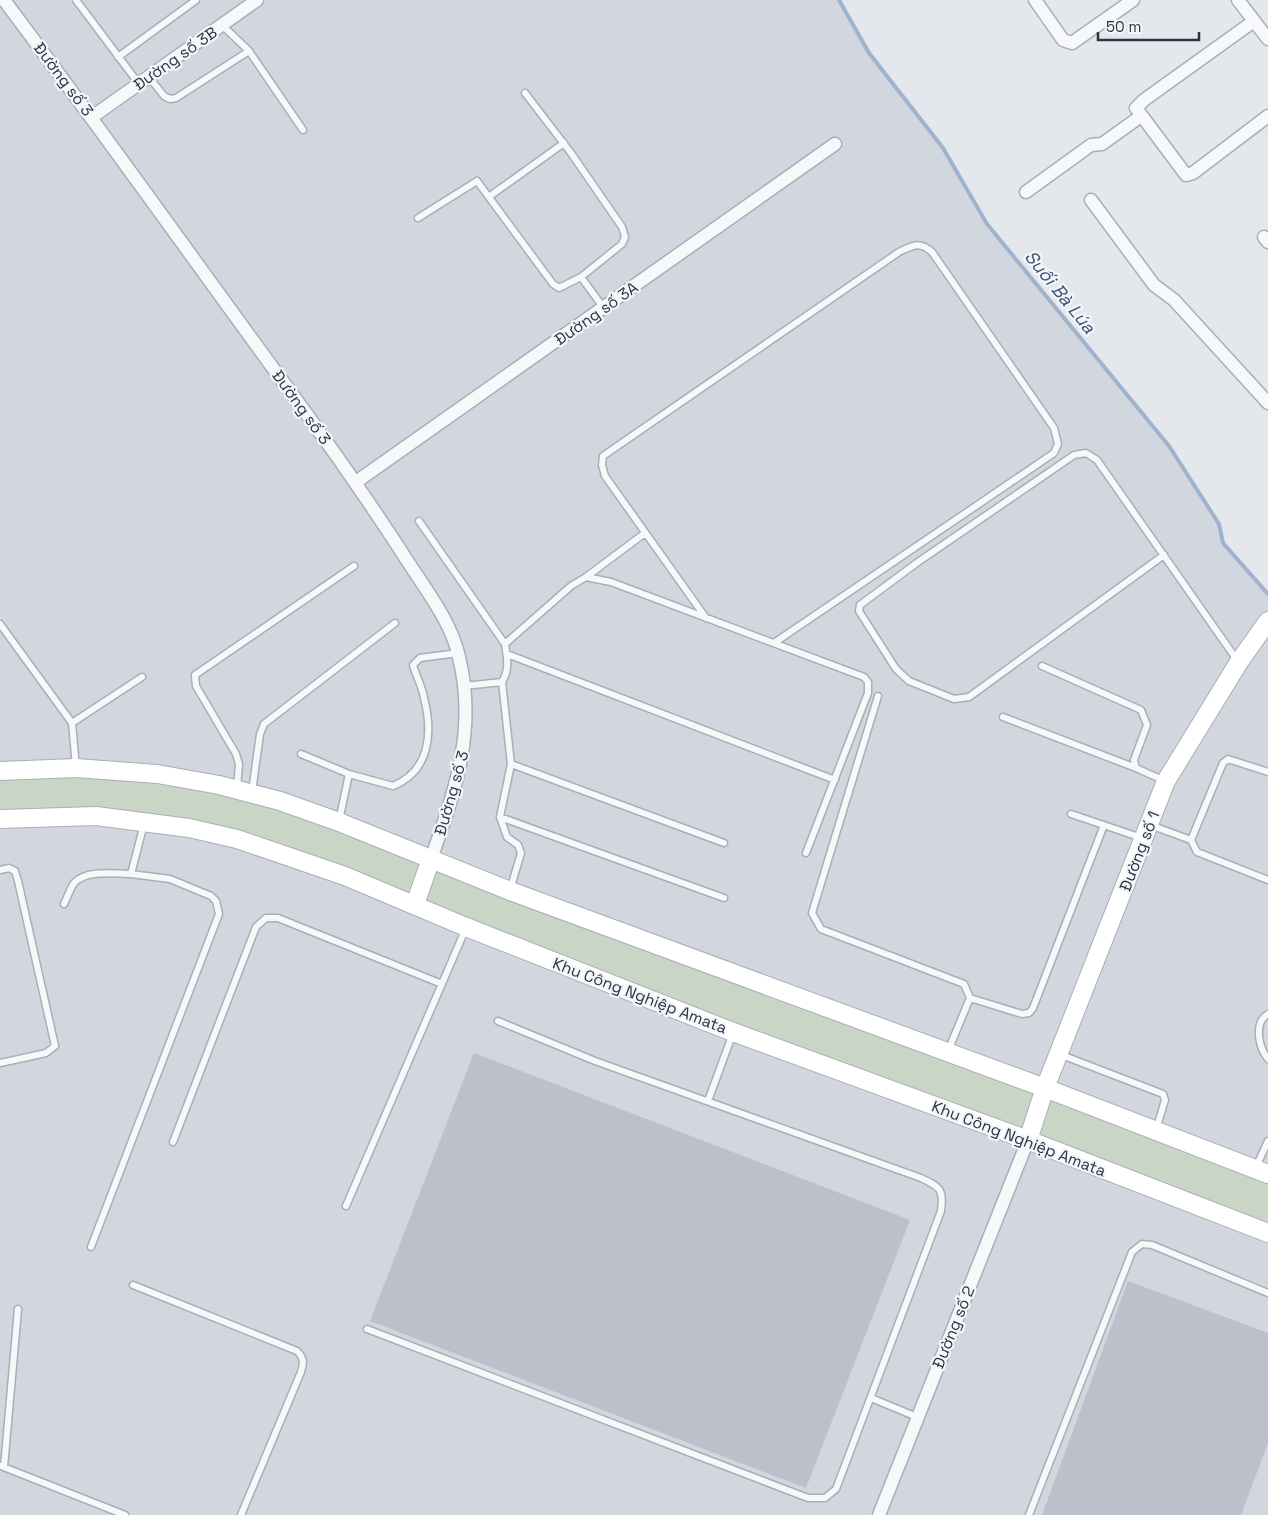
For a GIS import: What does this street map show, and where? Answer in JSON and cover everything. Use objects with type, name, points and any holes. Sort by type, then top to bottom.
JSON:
[{"type":"street","name":"Đường số 3","points":[[4,0],[92,117],[356,482],[437,607],[458,653],[464,686],[466,722],[461,770],[431,859]]},
{"type":"street","name":"Đường số 3B","points":[[92,117],[258,0]]},
{"type":"street","points":[[1035,0],[1063,40],[1072,43],[1133,0]]},
{"type":"street","points":[[1238,0],[1268,39]]},
{"type":"street","points":[[1254,21],[1137,105],[1136,110],[1186,175],[1193,173],[1268,116]]},
{"type":"street","points":[[1026,192],[1091,146],[1102,144],[1141,116]]},
{"type":"street","name":"Đường số 3A","points":[[356,482],[835,144]]},
{"type":"street","points":[[1090,200],[1154,285],[1174,300],[1268,403]]},
{"type":"street","name":"Đường số 1","points":[[1028,1140],[1058,1054],[1166,781],[1239,662],[1266,625]]},
{"type":"street","points":[[0,771],[76,768],[158,774],[244,791],[339,822],[510,891],[1045,1088],[1262,1172]]},
{"type":"street","name":"Khu Công Nghiệp Amata","points":[[0,819],[96,816],[189,828],[237,839],[345,876],[466,927],[733,1032],[1028,1140],[1268,1233]]},
{"type":"street","points":[[415,904],[431,859]]},
{"type":"street","name":"Đường số 2","points":[[879,1515],[1028,1140]]},
{"type":"lane","points":[[76,0],[118,57],[144,80],[170,99],[176,98],[249,51]]},
{"type":"lane","points":[[118,57],[196,0]]},
{"type":"lane","points":[[222,25],[249,51],[304,130]]},
{"type":"lane","points":[[418,218],[477,181],[490,196],[553,284],[559,288],[581,278],[622,244],[625,237],[622,227],[564,143],[525,93]]},
{"type":"lane","points":[[490,196],[564,143]]},
{"type":"lane","points":[[706,618],[605,476],[602,465],[603,456],[899,252],[916,244],[925,246],[932,252],[1054,428],[1058,444],[1054,453],[774,643]]},
{"type":"lane","points":[[581,278],[603,307]]},
{"type":"lane","points":[[1164,555],[969,697],[954,699],[909,681],[896,669],[859,611],[860,605],[918,562],[1074,455],[1086,453],[1097,460],[1164,555],[1239,662]]},
{"type":"lane","points":[[419,521],[505,644],[507,675],[502,682],[511,764],[500,817],[505,832],[518,845],[521,853],[510,891]]},
{"type":"lane","points":[[505,644],[570,586],[586,577],[645,533]]},
{"type":"lane","points":[[244,791],[236,754],[196,686],[195,675],[354,566]]},
{"type":"lane","points":[[586,577],[610,582],[774,643],[864,677],[868,682],[868,692],[806,854]]},
{"type":"lane","points":[[244,791],[264,724],[395,623]]},
{"type":"lane","points":[[0,624],[72,723],[76,768]]},
{"type":"lane","points":[[301,754],[350,774],[393,786],[412,775],[424,759],[429,730],[424,697],[413,665],[420,658],[458,653]]},
{"type":"lane","points":[[506,654],[834,780]]},
{"type":"lane","points":[[1042,666],[1141,710],[1148,724],[1134,760],[1136,768]]},
{"type":"lane","points":[[72,723],[142,677]]},
{"type":"lane","points":[[464,686],[502,682]]},
{"type":"lane","points":[[878,696],[812,913],[820,930],[964,984],[970,998],[947,1052]]},
{"type":"lane","points":[[1003,717],[1166,781]]},
{"type":"lane","points":[[1268,772],[1236,760],[1228,759],[1223,763],[1191,840],[1197,852],[1268,880]]},
{"type":"lane","points":[[511,764],[724,843]]},
{"type":"lane","points":[[339,822],[350,774]]},
{"type":"lane","points":[[1070,814],[1104,825],[1191,840]]},
{"type":"lane","points":[[500,817],[724,898]]},
{"type":"lane","points":[[131,874],[144,822]]},
{"type":"lane","points":[[970,998],[1022,1014],[1029,1013],[1033,1008],[1104,825]]},
{"type":"lane","points":[[0,870],[9,868],[15,871],[55,1046],[46,1053],[0,1063]]},
{"type":"lane","points":[[64,904],[74,883],[83,877],[94,874],[131,874],[170,879],[211,896],[216,901],[220,914],[91,1247]]},
{"type":"lane","points":[[173,1142],[256,927],[266,918],[278,918],[442,984]]},
{"type":"lane","points":[[346,1206],[466,927]]},
{"type":"lane","points":[[1268,1014],[1262,1020],[1259,1032],[1260,1044],[1268,1060]]},
{"type":"lane","points":[[367,1329],[808,1498],[825,1498],[836,1489],[940,1211],[943,1196],[938,1186],[921,1178],[595,1061],[498,1021]]},
{"type":"lane","points":[[708,1101],[733,1032]]},
{"type":"lane","points":[[1058,1054],[1163,1094],[1165,1100],[1156,1132]]},
{"type":"lane","points":[[1262,1172],[1268,1141]]},
{"type":"lane","points":[[1029,1515],[1132,1252],[1142,1244],[1152,1245],[1268,1293]]},
{"type":"lane","points":[[133,1285],[297,1351],[304,1360],[301,1372],[242,1515]]},
{"type":"lane","points":[[18,1310],[2,1466],[126,1515]]},
{"type":"lane","points":[[871,1398],[917,1417]]},
{"type":"shaded area","points":[[0,0],[839,0],[869,53],[943,148],[987,224],[1169,446],[1219,524],[1223,543],[1268,594],[1268,1515],[0,1515]]},
{"type":"green space","points":[[75,776],[177,786],[218,793],[262,804],[355,837],[424,865],[414,895],[98,808],[0,811],[0,779]]},
{"type":"green space","points":[[433,868],[1038,1094],[1026,1131],[735,1024],[469,920],[422,899]]},
{"type":"green space","points":[[1046,1097],[1268,1182],[1268,1225],[1034,1134]]},
{"type":"building","points":[[474,1053],[910,1220],[806,1488],[370,1321]]},
{"type":"building","points":[[1128,1281],[1268,1333],[1268,1443],[1241,1515],[1042,1515]]},
{"type":"waterway","name":"Suối Bà Lúa","points":[[839,0],[869,53],[943,148],[987,224],[1169,446],[1219,524],[1223,543],[1268,594]]}]
